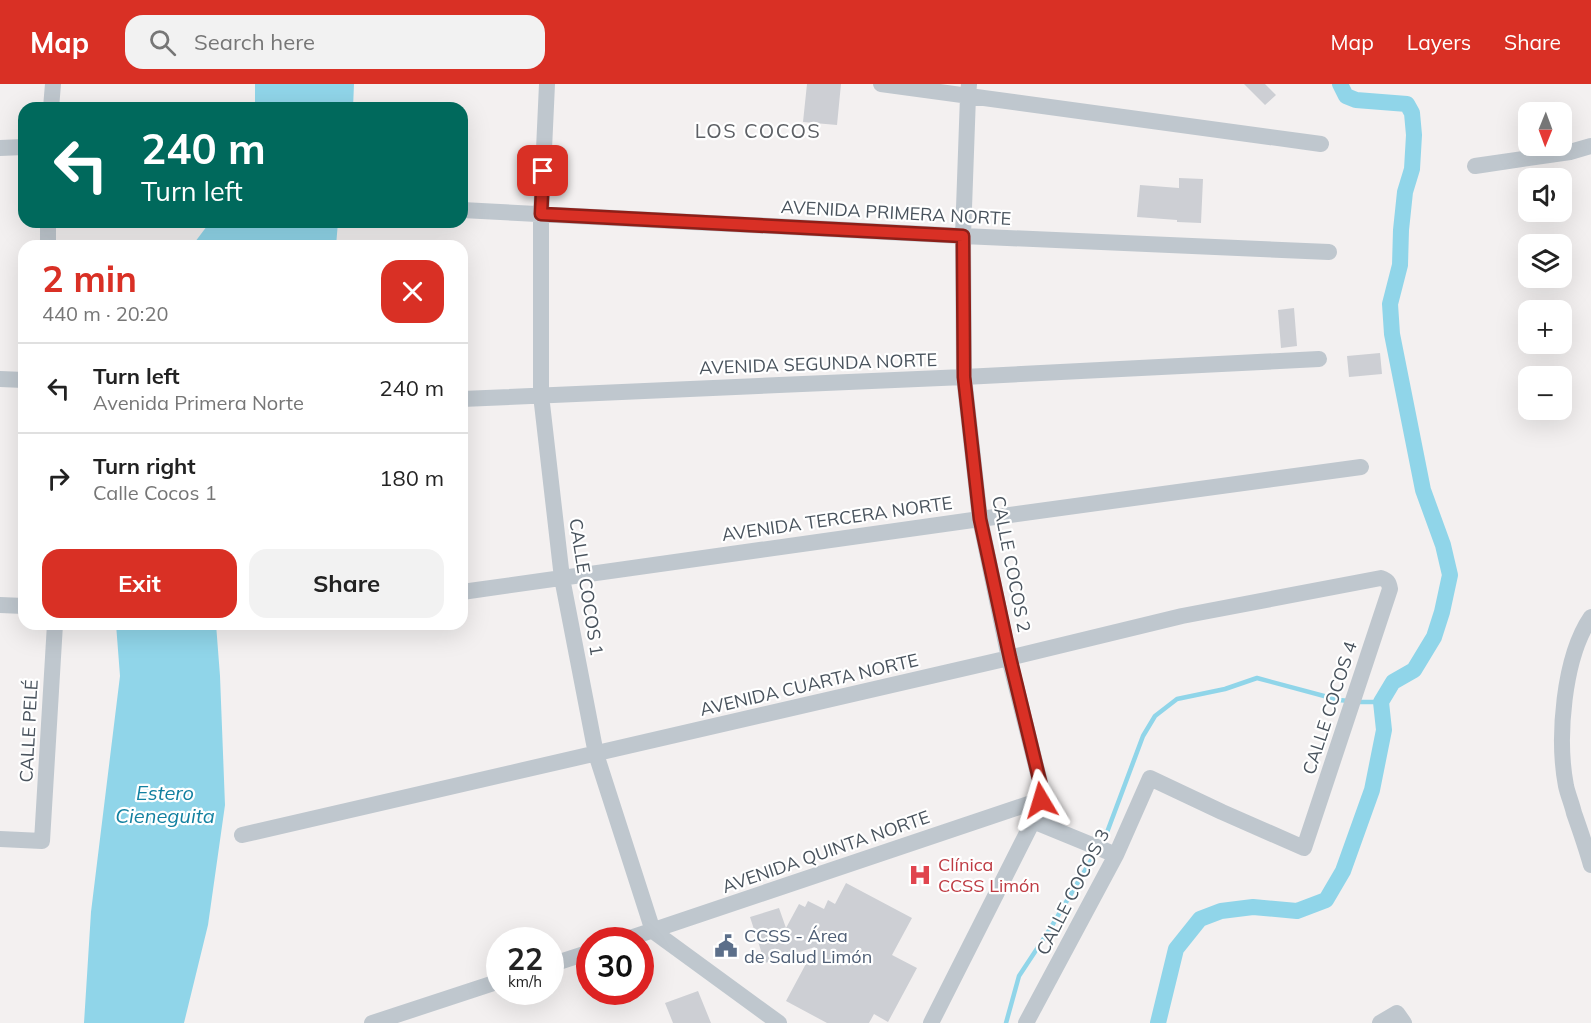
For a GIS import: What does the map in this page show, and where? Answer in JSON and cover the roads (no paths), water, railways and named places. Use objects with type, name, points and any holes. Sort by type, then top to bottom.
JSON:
[{"type":"street","points":[[52,102],[53,84]]},
{"type":"street","name":"CALLE COCOS 1","points":[[547,84],[541,214],[541,395],[562,578],[596,754],[652,927]]},
{"type":"street","points":[[881,84],[968,90],[1321,144]]},
{"type":"street","name":"CALLE COCOS 2","points":[[931,1023],[1033,821],[1041,800],[1040,782],[980,519],[964,377],[963,236],[968,90]]},
{"type":"street","points":[[1475,166],[1570,152],[1591,146]]},
{"type":"street","points":[[0,148],[18,147]]},
{"type":"street","name":"AVENIDA PRIMERA NORTE","points":[[468,210],[1329,252]]},
{"type":"street","name":"AVENIDA SEGUNDA NORTE","points":[[468,399],[1319,359]]},
{"type":"street","points":[[0,379],[18,380]]},
{"type":"street","name":"AVENIDA TERCERA NORTE","points":[[468,591],[1361,467]]},
{"type":"street","name":"AVENIDA CUARTA NORTE","points":[[242,835],[1010,658],[1182,615],[1381,578],[1386,579]]},
{"type":"street","name":"CALLE COCOS 4","points":[[1150,778],[1304,848],[1390,589],[1386,579]]},
{"type":"street","points":[[0,605],[18,606]]},
{"type":"street","points":[[1591,617],[1570,667],[1563,722],[1562,756],[1566,788],[1591,865]]},
{"type":"street","name":"CALLE PELÉ","points":[[0,839],[42,841],[55,630]]},
{"type":"street","name":"CALLE COCOS 3","points":[[1026,1023],[1116,855],[1150,778]]},
{"type":"street","name":"AVENIDA QUINTA NORTE","points":[[654,931],[1041,800]]},
{"type":"street","points":[[1033,821],[1116,855]]},
{"type":"street","points":[[654,932],[779,1023]]},
{"type":"street","points":[[372,1023],[486,986]]},
{"type":"street","points":[[1380,1023],[1397,1013],[1404,1023]]},
{"type":"water","points":[[255,84],[354,84],[353,102],[255,102]]},
{"type":"water","points":[[206,228],[338,228],[336,240],[196,240]]},
{"type":"water","name":"Estero Cieneguita","points":[[116,630],[216,630],[225,805],[208,925],[184,1023],[84,1023],[91,912],[120,676]]},
{"type":"waterway","points":[[1158,1023],[1176,949],[1200,919],[1221,911],[1253,907],[1297,911],[1326,900],[1343,871],[1372,790],[1384,730],[1381,702],[1393,682],[1414,670],[1434,637],[1450,575],[1443,545],[1423,490],[1392,334],[1390,304],[1400,265],[1405,192],[1412,169],[1414,135],[1412,113],[1407,104],[1356,100],[1346,96],[1340,84]]},
{"type":"waterway","points":[[1101,844],[1143,736],[1155,716],[1177,699],[1225,689],[1257,678],[1349,701]]},
{"type":"waterway","points":[[1358,702],[1381,702]]},
{"type":"waterway","points":[[1006,1023],[1019,976],[1096,852]]},
{"type":"place","name":"Clínica CCSS Limón","points":[[920,875]]},
{"type":"place","name":"CCSS - Área de Salud Limón","points":[[726,946]]},
{"type":"district","name":"LOS COCOS","points":[[758,131]]}]
